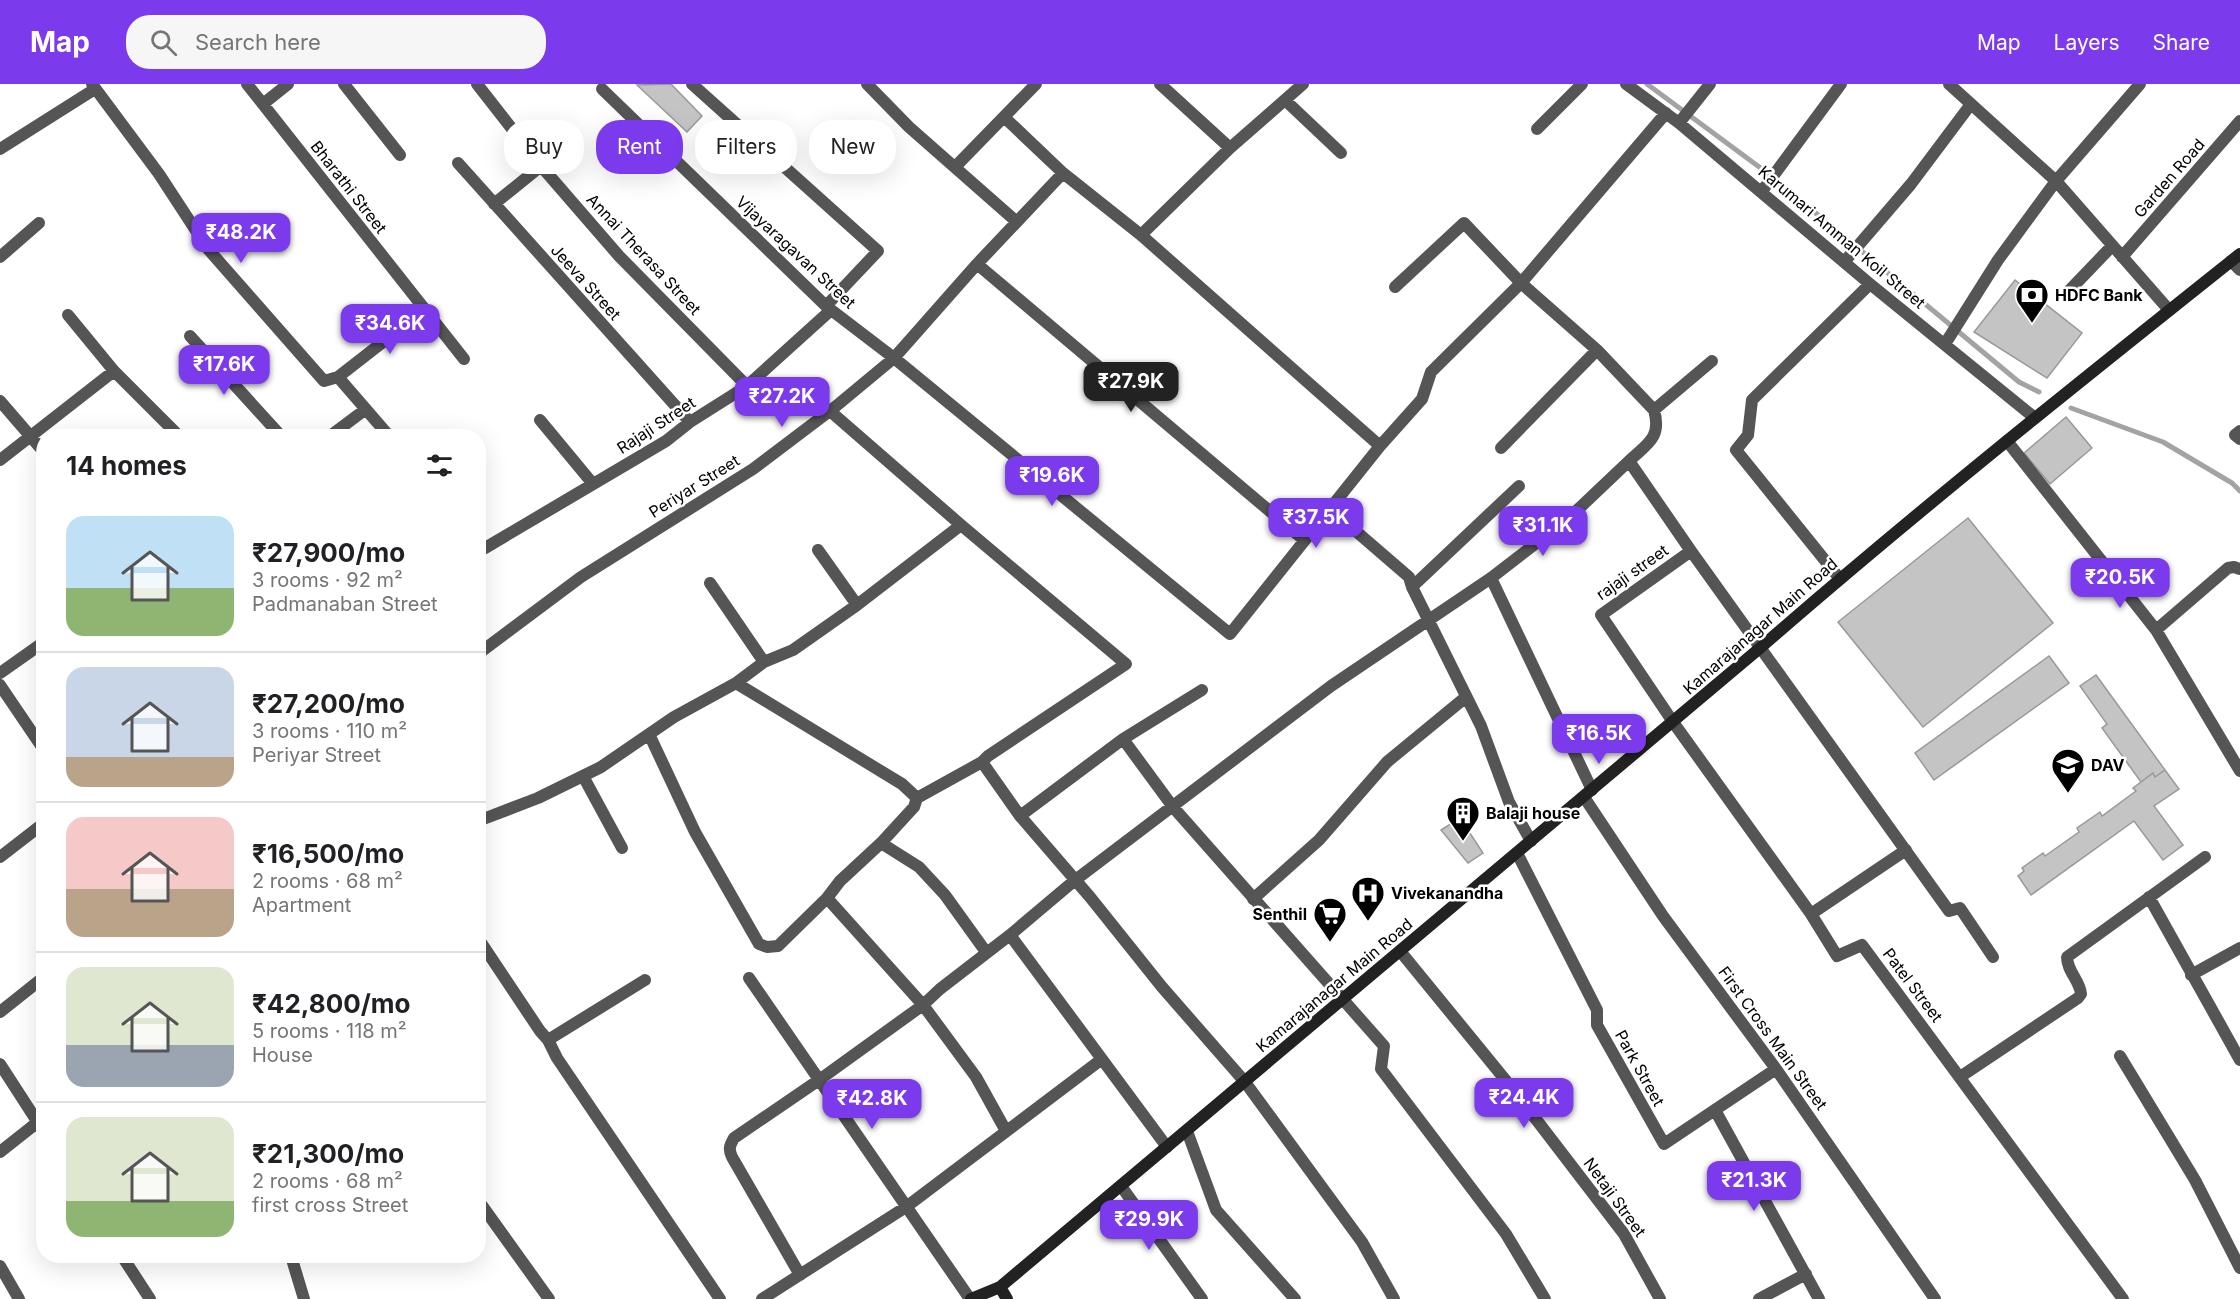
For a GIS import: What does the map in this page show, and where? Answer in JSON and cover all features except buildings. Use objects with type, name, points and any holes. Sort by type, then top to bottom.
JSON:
[{"type":"main road","name":"Kamarajanagar Main Road","points":[[971,1299],[1000,1287],[1588,794],[1839,579],[2169,310],[2237,261]]},
{"type":"main road","points":[[1000,1287],[1007,1299]]},
{"type":"street","name":"Bharathi Street","points":[[247,84],[464,359]]},
{"type":"street","points":[[263,104],[288,84]]},
{"type":"street","points":[[344,84],[400,155]]},
{"type":"street","name":"Annai Therasa Street","points":[[477,84],[505,120]]},
{"type":"street","name":"Rajaji Street","points":[[486,542],[593,484],[666,441],[690,422],[747,386],[829,308],[878,251],[692,84]]},
{"type":"street","points":[[867,84],[909,127],[1017,222]]},
{"type":"street","points":[[955,167],[1036,84]]},
{"type":"street","points":[[1160,84],[1230,148]]},
{"type":"street","points":[[1141,235],[1230,148],[1303,84]]},
{"type":"street","points":[[1537,129],[1582,84]]},
{"type":"street","name":"Karumari Amman Koil Street","points":[[1626,84],[1764,188],[1870,284],[2035,418]]},
{"type":"street","points":[[1679,123],[1710,84]]},
{"type":"street","points":[[1764,188],[1841,84]]},
{"type":"street","points":[[1948,84],[2056,181],[2169,310]]},
{"type":"street","points":[[1945,344],[1998,260],[2056,181],[2140,84]]},
{"type":"street","points":[[0,149],[94,86],[159,174],[208,249],[324,381],[338,377],[424,310]]},
{"type":"street","name":"Vijayaragavan Street","points":[[602,89],[829,308],[894,358],[1230,634],[1304,540]]},
{"type":"street","points":[[1286,101],[1341,153]]},
{"type":"street","points":[[1845,261],[1911,184],[1971,104]]},
{"type":"street","points":[[977,264],[1304,540],[1380,446],[1422,399],[1431,372],[1521,283],[1666,113]]},
{"type":"street","points":[[1004,117],[1063,173],[1141,235],[1380,446]]},
{"type":"street","name":"Garden Road","points":[[2122,257],[2240,121]]},
{"type":"street","name":"Jeeva Street","points":[[458,163],[690,422]]},
{"type":"street","name":"Periyar Street","points":[[486,648],[581,577],[753,469],[830,411],[894,358],[977,264],[1063,173]]},
{"type":"street","points":[[494,204],[531,174]]},
{"type":"street","name":"Annai Therasa Street","points":[[548,174],[619,256],[747,386]]},
{"type":"street","points":[[0,258],[39,223]]},
{"type":"street","points":[[800,1275],[729,1151],[734,1138],[923,1005],[1074,881],[1331,686],[1491,578],[1570,517],[1652,440],[1657,431],[1654,410],[1597,350],[1521,283],[1464,223],[1395,287]]},
{"type":"street","points":[[2065,295],[2112,246]]},
{"type":"street","points":[[1839,579],[1736,450],[1748,435],[1752,400],[1870,284]]},
{"type":"street","points":[[68,315],[114,371],[172,429]]},
{"type":"street","points":[[190,336],[275,429]]},
{"type":"street","points":[[1501,448],[1597,350]]},
{"type":"street","points":[[1654,410],[1712,361]]},
{"type":"street","points":[[40,429],[114,371]]},
{"type":"street","points":[[338,377],[383,429]]},
{"type":"street","points":[[0,401],[36,443]]},
{"type":"street","points":[[340,429],[366,410]]},
{"type":"street","points":[[649,734],[695,832],[759,944],[767,947],[778,946],[827,898],[840,881],[881,843],[914,807],[917,798],[982,762],[1126,664],[830,411]]},
{"type":"street","points":[[540,420],[593,484]]},
{"type":"street","points":[[2240,431],[2235,435],[2240,439]]},
{"type":"street","points":[[0,460],[36,432]]},
{"type":"street","points":[[2007,441],[2156,630],[2240,771]]},
{"type":"street","points":[[1629,461],[1691,551]]},
{"type":"street","points":[[1412,587],[1519,486]]},
{"type":"street","points":[[1329,508],[1409,577],[1481,726],[1509,802],[1531,841]]},
{"type":"street","points":[[486,818],[538,798],[601,767],[674,717],[736,683],[764,662],[793,650],[961,525]]},
{"type":"street","points":[[818,550],[856,605]]},
{"type":"street","name":"rajaji street","points":[[1673,722],[1601,615],[1691,551],[1949,911],[1960,908],[1993,957]]},
{"type":"street","points":[[2156,630],[2228,568],[2240,569]]},
{"type":"street","name":"First Cross Main Street","points":[[1491,578],[1588,794],[1663,916],[1776,1069],[1935,1299]]},
{"type":"street","points":[[710,583],[764,662]]},
{"type":"street","points":[[0,673],[36,648]]},
{"type":"street","points":[[736,683],[902,784],[917,798]]},
{"type":"street","points":[[0,685],[4,702],[36,740]]},
{"type":"street","points":[[1020,816],[1123,739],[1202,690]]},
{"type":"street","points":[[1253,899],[1319,840],[1387,762],[1466,697]]},
{"type":"street","name":"Patel Street","points":[[1673,722],[1810,914],[1837,956],[1862,945],[2123,1299]]},
{"type":"street","points":[[1123,739],[1173,807],[1384,1046],[1381,1069],[1506,1234],[1545,1299]]},
{"type":"street","points":[[982,762],[1020,816],[1090,897],[1162,987],[1245,1082],[1362,1242],[1394,1299]]},
{"type":"street","points":[[583,776],[622,848]]},
{"type":"street","points":[[0,857],[36,829]]},
{"type":"street","points":[[881,843],[919,867],[945,895],[986,952]]},
{"type":"street","points":[[1810,914],[1906,850]]},
{"type":"street","name":"Park Street","points":[[1517,853],[1597,1010],[1597,1025],[1664,1144],[1776,1069]]},
{"type":"street","points":[[1960,1077],[2078,998],[2081,989],[2069,969],[2067,957],[2205,856]]},
{"type":"street","points":[[2149,897],[2240,1060]]},
{"type":"street","points":[[827,898],[923,1005],[976,1077],[1006,1131]]},
{"type":"street","points":[[1011,934],[1167,1147]]},
{"type":"street","points":[[2191,975],[2240,948]]},
{"type":"street","points":[[486,950],[548,1040],[635,1176],[720,1299]]},
{"type":"street","name":"Netaji Street","points":[[1400,951],[1512,1088],[1624,1234],[1660,1299]]},
{"type":"street","points":[[749,978],[971,1299]]},
{"type":"street","points":[[548,1040],[645,980]]},
{"type":"street","points":[[0,1012],[36,983]]},
{"type":"street","points":[[2120,1056],[2195,1180],[2240,1268]]},
{"type":"street","points":[[762,1299],[906,1207],[1102,1059]]},
{"type":"street","points":[[0,1064],[36,1117]]},
{"type":"street","points":[[1715,1110],[1819,1299]]},
{"type":"street","points":[[0,1152],[36,1127]]},
{"type":"street","points":[[1187,1131],[1216,1210],[1295,1299]]},
{"type":"street","points":[[1121,1186],[1203,1299]]},
{"type":"street","points":[[486,1211],[549,1299]]},
{"type":"street","points":[[127,1263],[150,1299]]},
{"type":"street","points":[[293,1263],[304,1299]]},
{"type":"street","points":[[0,1266],[19,1299]]},
{"type":"street","points":[[1759,1299],[1806,1275]]},
{"type":"waterway","points":[[1647,84],[1770,175],[2019,382],[2039,392]]},
{"type":"waterway","points":[[2071,408],[2163,442],[2232,483],[2240,491]]},
{"type":"place","name":"HDFC Bank","points":[[2032,324]]},
{"type":"place","name":"DAV","points":[[2068,794]]},
{"type":"place","name":"Balaji house","points":[[1463,842]]},
{"type":"place","name":"Vivekanandha","points":[[1368,922]]},
{"type":"place","name":"Senthil","points":[[1330,943]]}]
